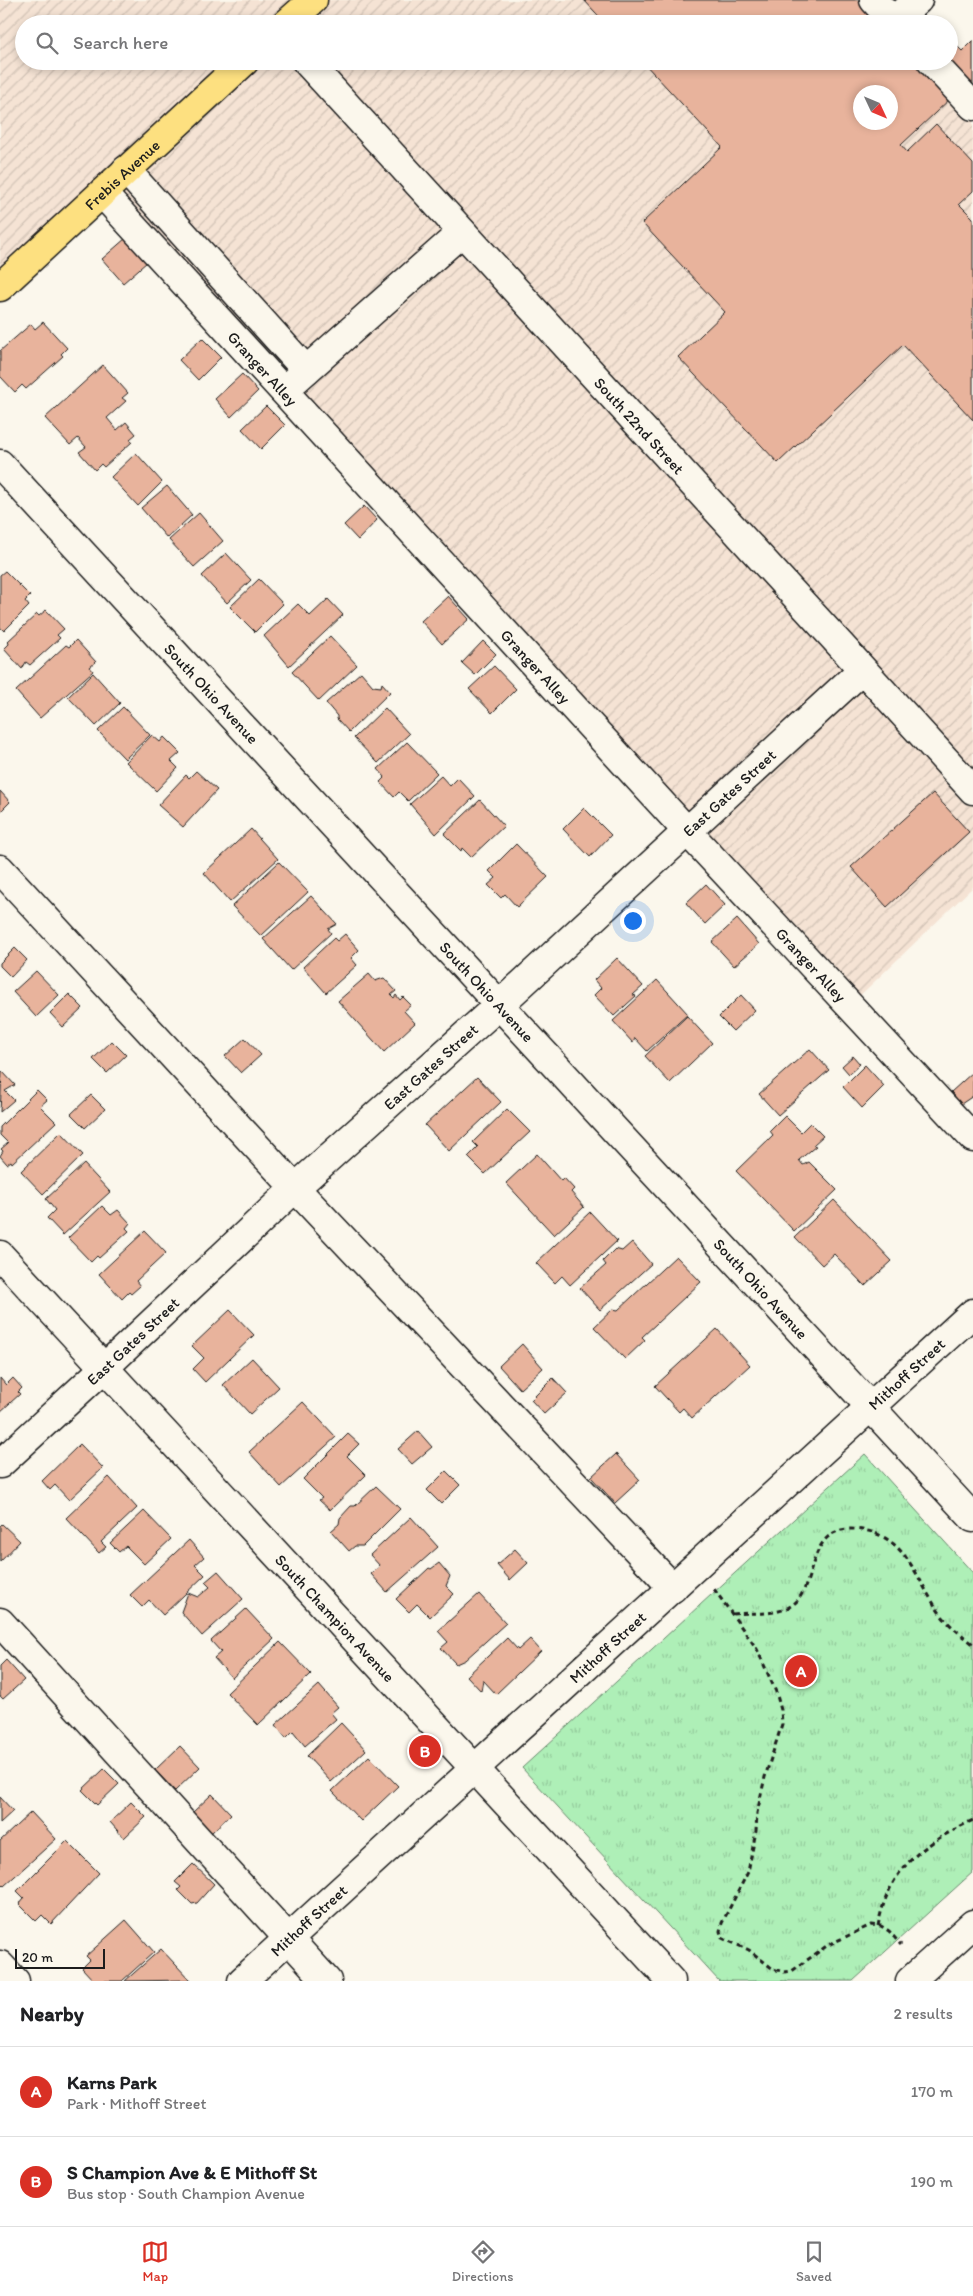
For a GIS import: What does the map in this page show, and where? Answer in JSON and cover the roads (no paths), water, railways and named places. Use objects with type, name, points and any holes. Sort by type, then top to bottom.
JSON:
[{"type":"main road","points":[[296,15],[312,0]]},
{"type":"main road","name":"Frebis Avenue","points":[[0,287],[235,70]]},
{"type":"street","points":[[874,0],[888,15]]},
{"type":"street","points":[[903,15],[918,0]]},
{"type":"street","name":"South 22nd Street","points":[[314,70],[973,790]]},
{"type":"street","points":[[939,70],[973,106]]},
{"type":"street","points":[[126,170],[306,370]]},
{"type":"street","name":"Granger Alley","points":[[102,193],[686,830],[973,1138]]},
{"type":"street","points":[[283,391],[462,232]]},
{"type":"street","name":"South Ohio Avenue","points":[[0,464],[973,1518]]},
{"type":"street","name":"East Gates Street","points":[[0,1464],[295,1188],[499,1005],[686,830],[862,670]]},
{"type":"street","points":[[0,869],[295,1188],[673,1588]]},
{"type":"street","name":"South Champion Avenue","points":[[0,1255],[671,1981]]},
{"type":"street","name":"Mithoff Street","points":[[242,1981],[474,1767],[697,1567],[973,1312]]},
{"type":"street","points":[[0,1622],[327,1981]]},
{"type":"street","points":[[910,1981],[973,1924]]},
{"type":"street","points":[[0,1965],[15,1981]]},
{"type":"place","name":"Karns Park","points":[[801,1671]]},
{"type":"place","name":"S Champion Ave & E Mithoff St","points":[[425,1751]]}]
